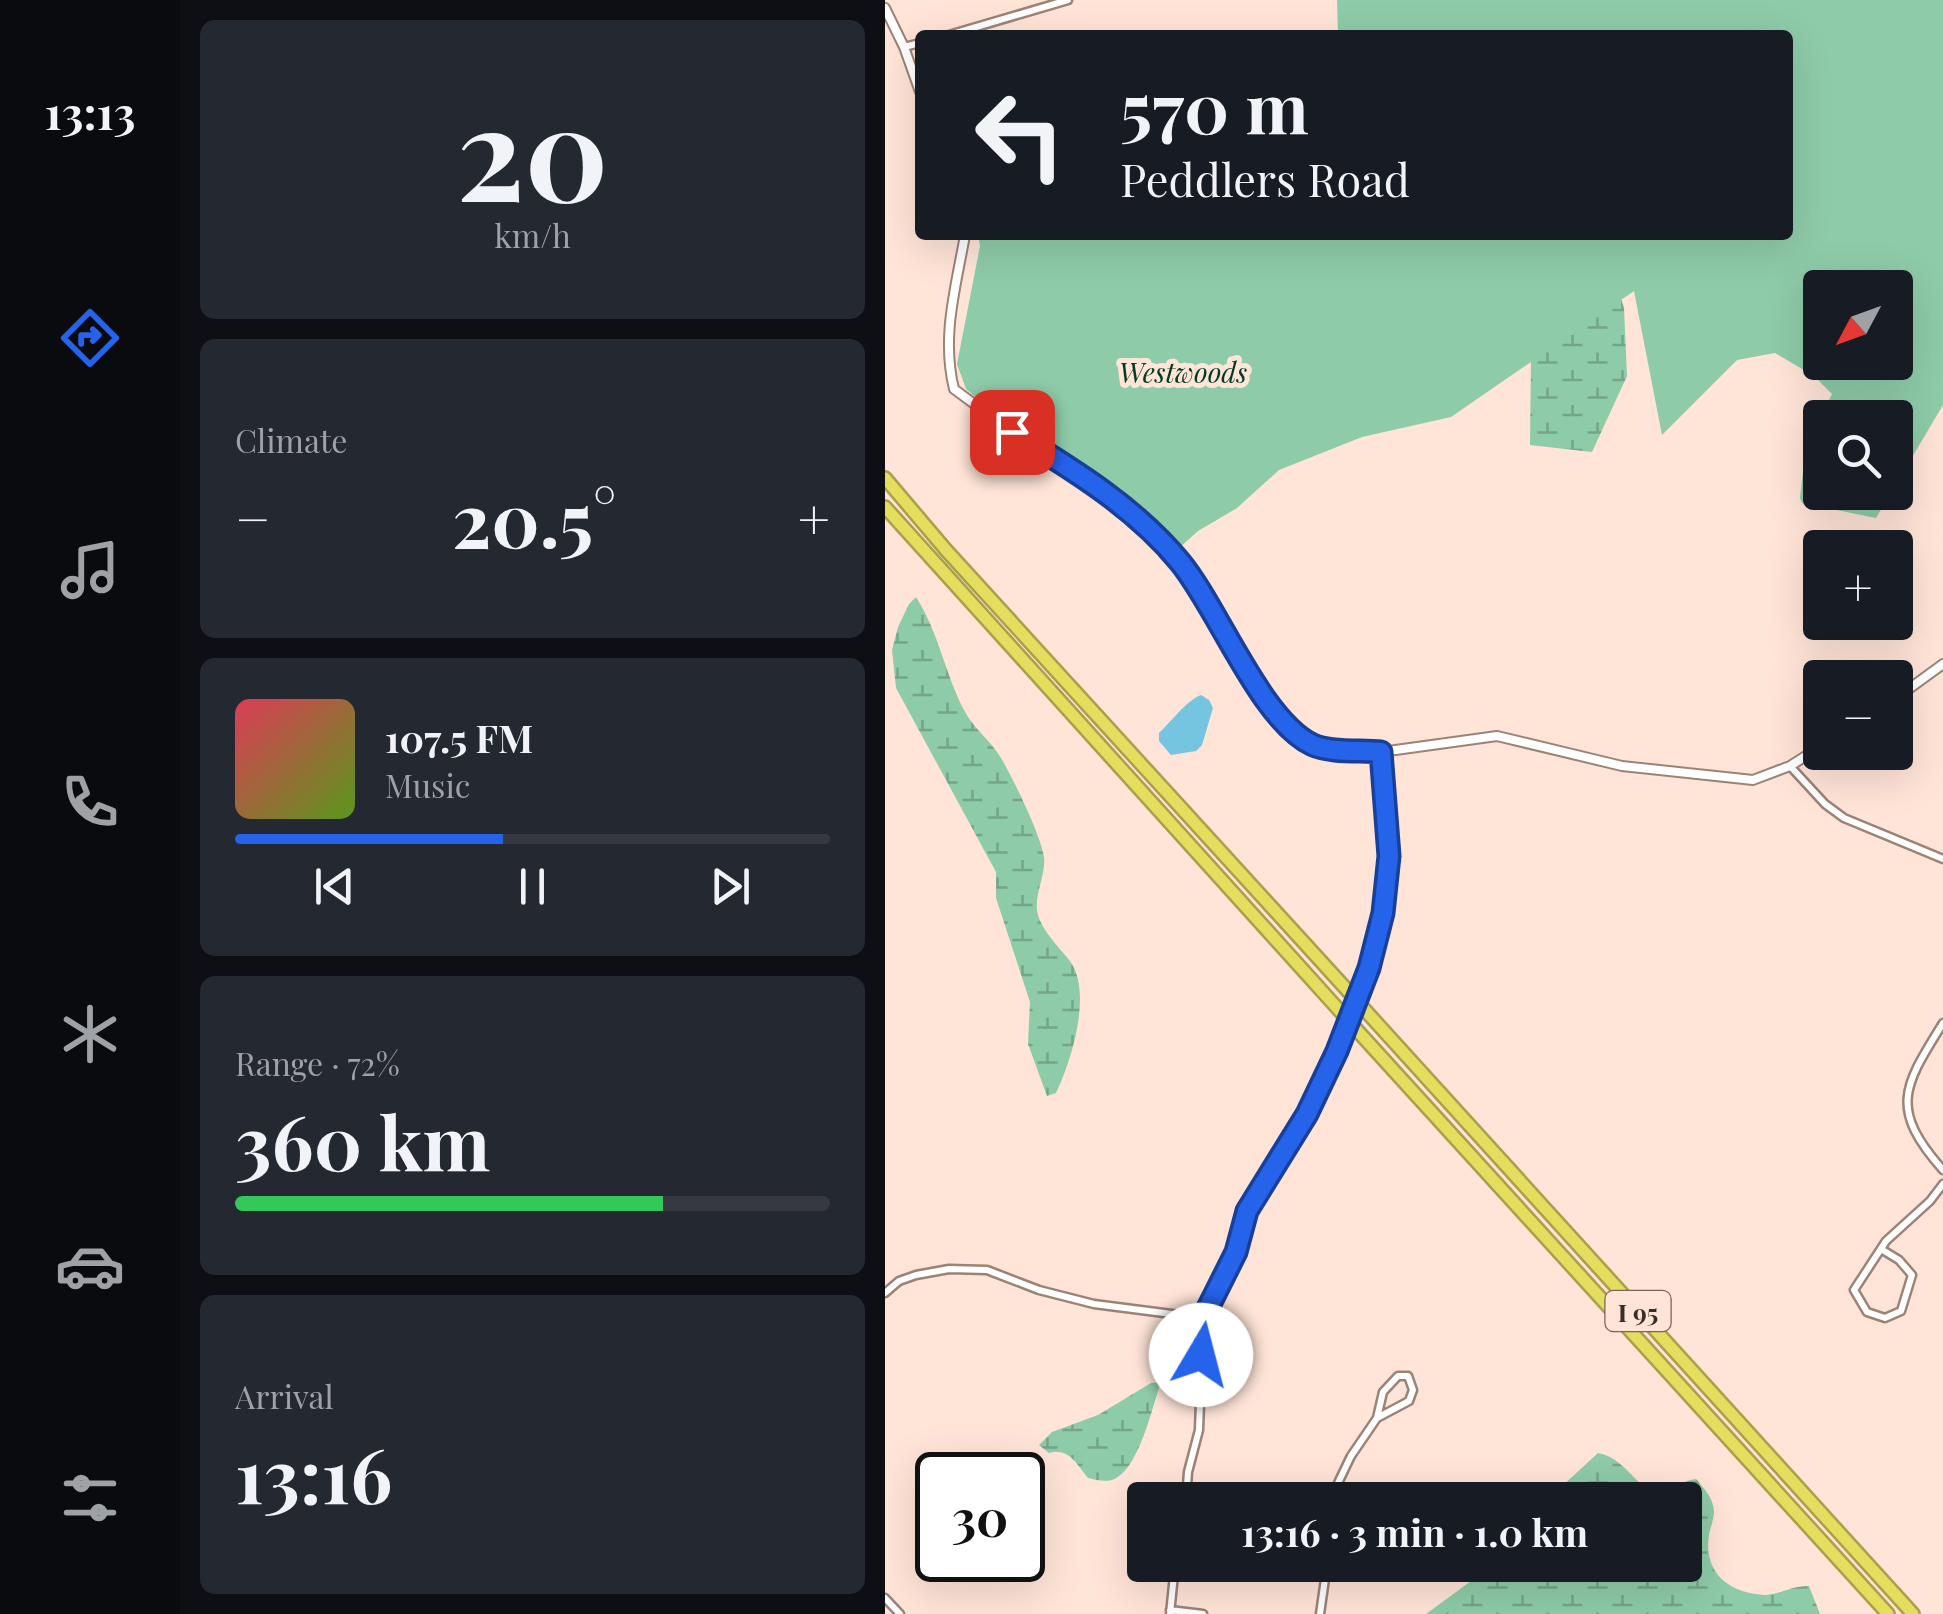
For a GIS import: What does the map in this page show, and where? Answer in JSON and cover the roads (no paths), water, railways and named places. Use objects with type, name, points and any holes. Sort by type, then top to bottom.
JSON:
[{"type":"highway","name":"I 95","points":[[885,478],[946,550],[1913,1614]]},
{"type":"highway","name":"I 95","points":[[885,507],[1889,1614]]},
{"type":"street","points":[[966,30],[1068,0]]},
{"type":"street","points":[[885,8],[915,78]]},
{"type":"street","points":[[904,47],[915,44]]},
{"type":"street","points":[[964,240],[947,358],[954,388],[1012,432],[1093,481],[1180,562],[1270,704],[1296,734],[1316,747],[1381,752],[1497,736],[1622,766],[1753,780],[1803,757]]},
{"type":"street","points":[[1913,686],[1943,664]]},
{"type":"street","points":[[1187,1482],[1199,1430],[1203,1318],[1236,1252],[1247,1211],[1307,1114],[1337,1051],[1369,968],[1383,913],[1389,856],[1381,752]]},
{"type":"street","points":[[1789,766],[1844,818],[1943,859]]},
{"type":"street","points":[[1943,1023],[1911,1074],[1905,1098],[1911,1125],[1943,1170]]},
{"type":"street","points":[[1881,1248],[1912,1275],[1901,1311],[1885,1318],[1867,1312],[1854,1290],[1881,1248],[1943,1184]]},
{"type":"street","points":[[885,1293],[899,1281],[915,1275],[949,1269],[987,1270],[1039,1290],[1094,1304],[1203,1318]]},
{"type":"street","points":[[1342,1482],[1351,1456],[1377,1418],[1383,1392],[1398,1376],[1408,1376],[1413,1390],[1409,1401],[1377,1418]]},
{"type":"street","points":[[1173,1582],[1170,1612],[1203,1614]]},
{"type":"street","points":[[1319,1614],[1324,1582]]},
{"type":"street","points":[[885,1598],[900,1614]]},
{"type":"water","points":[[1201,695],[1213,708],[1202,745],[1196,751],[1171,755],[1159,741],[1159,733]]},
{"type":"park label","name":"Westwoods","points":[[1183,371]]}]
